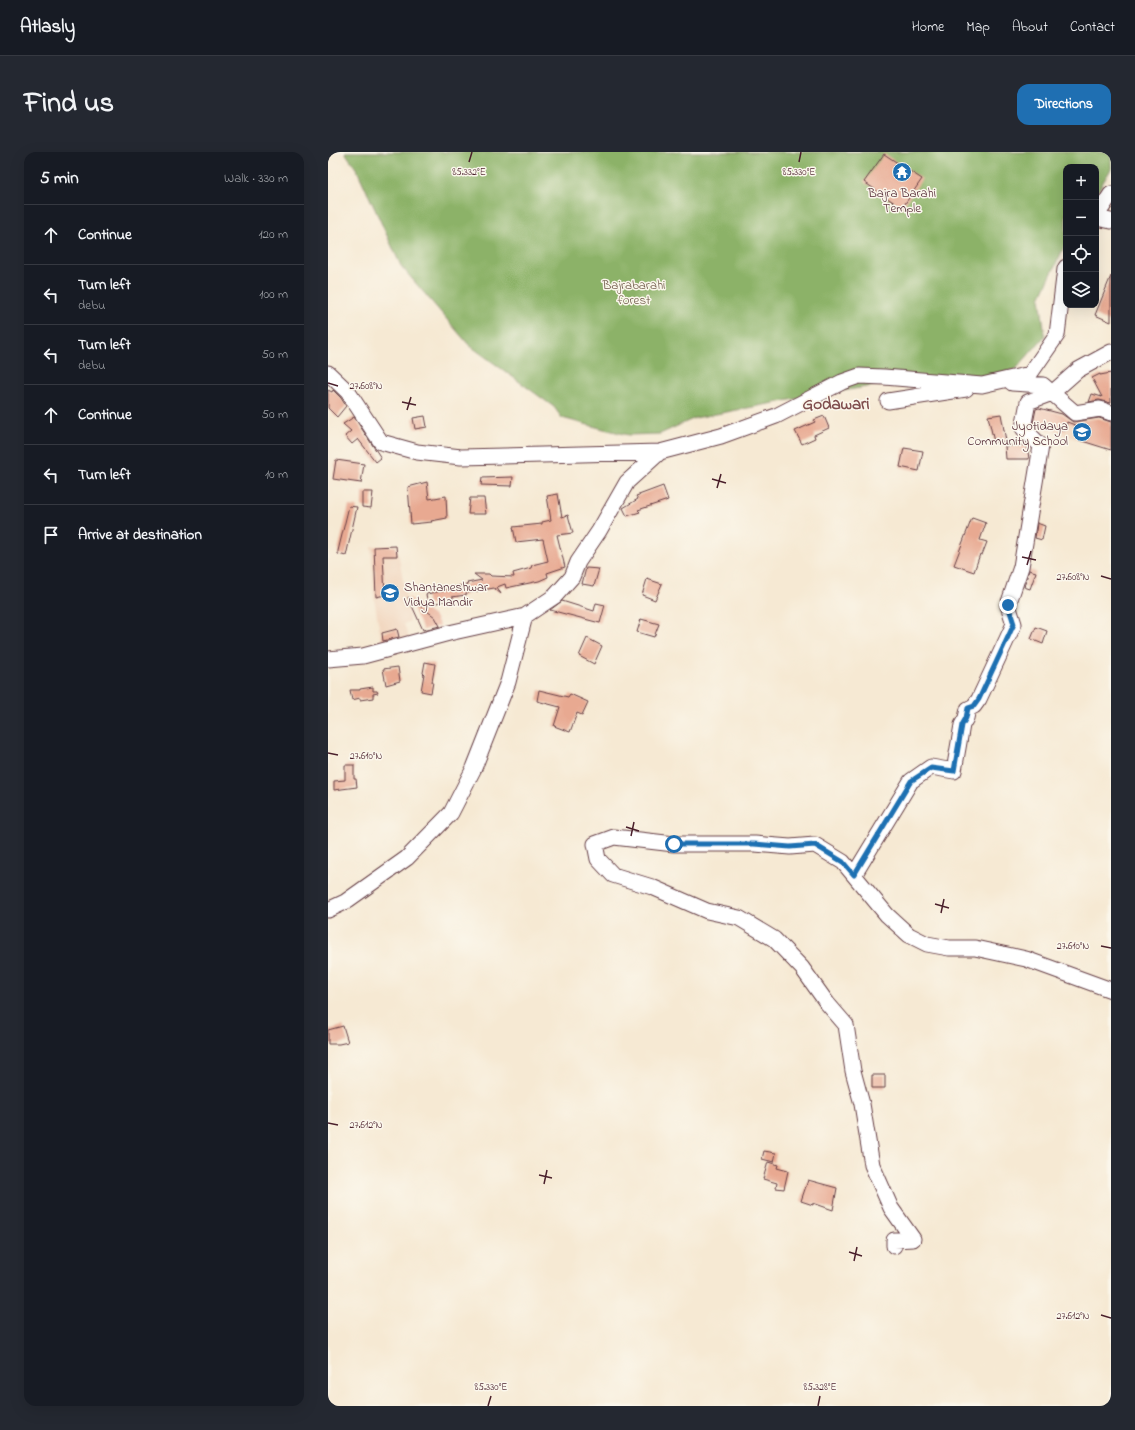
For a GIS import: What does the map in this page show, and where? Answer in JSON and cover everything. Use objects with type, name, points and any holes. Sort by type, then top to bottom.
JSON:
[{"type":"street","points":[[1099,212],[1111,194]]},
{"type":"street","points":[[1099,218],[1111,221]]},
{"type":"street","points":[[328,373],[348,392],[381,442],[417,452],[461,457],[660,452],[721,436],[776,416],[842,382],[859,376],[982,385],[1030,374],[1057,335],[1065,272]]},
{"type":"street","points":[[854,875],[911,781],[931,768],[954,771],[962,725],[966,718],[968,708],[974,706],[979,699],[1014,624],[1008,605],[1021,567],[1041,446],[1023,428],[1028,402],[1052,393],[1078,370],[1111,352]]},
{"type":"street","points":[[888,401],[1008,383],[1043,385],[1075,413],[1100,409],[1111,413]]},
{"type":"street","points":[[328,659],[363,656],[449,633],[525,616],[555,596],[572,577],[578,562],[599,531],[627,482],[660,452]]},
{"type":"street","points":[[328,910],[345,902],[407,858],[451,813],[474,768],[505,689],[525,616]]},
{"type":"street","points":[[894,1246],[894,1240],[913,1238],[891,1208],[872,1165],[862,1104],[853,1071],[846,1025],[827,1003],[802,968],[774,938],[739,918],[707,911],[652,887],[613,874],[598,859],[595,844],[614,837],[674,844],[754,844],[790,847],[815,845],[843,862],[886,915],[909,935],[927,944],[949,948],[975,948],[1026,959],[1111,990]]},
{"type":"shaded area","name":"Jyotidaya Community School","points":[[1035,405],[1083,414],[1111,423],[1111,451],[1031,424]]},
{"type":"shaded area","name":"Shantaneshwar Vidya Mandir","points":[[397,545],[410,621],[404,624],[409,638],[382,644],[374,598],[371,546]]},
{"type":"green space","name":"Bajrabarahi forest","points":[[345,152],[1111,152],[1111,169],[1099,189],[1099,164],[1063,164],[1063,249],[1040,298],[1045,336],[1016,369],[981,378],[896,382],[806,397],[695,418],[660,434],[628,435],[562,418],[554,407],[469,345],[401,266],[357,170]]},
{"type":"building","points":[[884,154],[922,179],[902,208],[864,182]]},
{"type":"building","points":[[1111,276],[1111,322],[1095,315]]},
{"type":"building","points":[[1111,373],[1111,403],[1099,400],[1089,402],[1092,394],[1102,397],[1092,378],[1100,374]]},
{"type":"building","points":[[328,390],[332,392],[333,390],[346,406],[337,417],[328,408]]},
{"type":"building","name":"Jyotidaya Community School","points":[[1039,408],[1062,414],[1073,422],[1099,418],[1111,422],[1111,450],[1079,440],[1083,428],[1067,422],[1065,431],[1033,423],[1036,409]]},
{"type":"building","points":[[1001,414],[1006,441],[994,442],[988,416]]},
{"type":"building","points":[[425,416],[427,427],[415,429],[413,418]]},
{"type":"building","points":[[824,416],[829,428],[814,435],[815,438],[802,444],[795,431]]},
{"type":"building","points":[[354,417],[381,458],[376,462],[358,439],[352,444],[345,436],[351,431],[343,424]]},
{"type":"building","points":[[1027,445],[1029,459],[1006,459],[1005,446]]},
{"type":"building","points":[[904,448],[923,451],[919,471],[900,467]]},
{"type":"building","points":[[336,460],[364,464],[361,483],[333,479]]},
{"type":"building","points":[[513,477],[512,486],[481,485],[482,478]]},
{"type":"building","points":[[427,482],[429,499],[446,496],[447,518],[431,521],[432,522],[411,524],[408,487]]},
{"type":"building","points":[[663,486],[668,500],[638,510],[640,512],[627,516],[623,508],[638,499],[636,496]]},
{"type":"building","points":[[362,492],[373,492],[371,508],[362,507]]},
{"type":"building","points":[[558,494],[562,517],[568,515],[573,533],[557,535],[565,567],[547,573],[548,577],[539,581],[506,588],[505,584],[497,587],[501,594],[494,588],[466,593],[466,595],[452,597],[453,599],[428,605],[426,594],[453,589],[453,587],[482,580],[474,574],[514,577],[513,573],[531,568],[532,565],[548,561],[543,539],[516,542],[513,527],[542,524],[542,522],[551,520],[547,496]]},
{"type":"building","points":[[470,498],[484,498],[486,514],[468,514]]},
{"type":"building","points":[[349,506],[357,507],[346,556],[338,554],[338,551]]},
{"type":"building","points":[[972,518],[986,523],[980,540],[987,542],[982,555],[980,554],[974,572],[954,565]]},
{"type":"building","points":[[1037,523],[1045,526],[1042,540],[1035,538]]},
{"type":"building","points":[[396,546],[397,556],[383,556],[385,595],[376,597],[374,547]]},
{"type":"building","points":[[586,568],[599,569],[594,586],[582,584]]},
{"type":"building","points":[[1029,570],[1036,572],[1030,589],[1024,587]]},
{"type":"building","points":[[647,579],[662,584],[655,600],[642,595]]},
{"type":"building","points":[[408,597],[435,617],[440,626],[423,630]]},
{"type":"building","points":[[562,601],[594,611],[596,603],[605,605],[600,623],[550,610]]},
{"type":"building","points":[[641,619],[659,624],[654,637],[637,632]]},
{"type":"building","points":[[1036,627],[1047,631],[1043,644],[1031,639]]},
{"type":"building","points":[[397,629],[399,637],[383,641],[382,633]]},
{"type":"building","points":[[587,638],[602,646],[594,664],[579,656]]},
{"type":"building","points":[[425,662],[435,664],[431,693],[421,691]]},
{"type":"building","points":[[398,667],[400,681],[386,685],[383,669]]},
{"type":"building","points":[[373,687],[373,691],[377,691],[378,693],[373,694],[373,698],[360,700],[360,698],[352,700],[350,690],[360,690]]},
{"type":"building","points":[[539,690],[568,697],[570,694],[588,702],[582,715],[577,713],[570,732],[554,726],[560,707],[537,701]]},
{"type":"building","points":[[345,765],[354,765],[354,779],[356,779],[357,787],[334,790],[334,781],[345,780]]},
{"type":"building","points":[[343,1026],[348,1042],[328,1044],[328,1030]]},
{"type":"building","points":[[872,1075],[885,1075],[885,1088],[872,1088]]},
{"type":"building","points":[[764,1151],[776,1153],[774,1162],[762,1159]]},
{"type":"building","points":[[768,1162],[778,1165],[777,1168],[788,1171],[784,1189],[776,1188],[777,1183],[763,1179]]},
{"type":"building","points":[[808,1180],[837,1188],[833,1210],[813,1203],[813,1205],[801,1201]]},
{"type":"place","name":"Bajra Barahi Temple","points":[[902,172]]},
{"type":"place","name":"Jyotidaya Community School","points":[[1082,432]]},
{"type":"place","name":"Shantaneshwar Vidya Mandir","points":[[390,593]]},
{"type":"district","name":"Godawari","points":[[836,403]]},
{"type":"route","points":[[674,844],[754,844],[790,847],[815,845],[843,862],[854,875],[911,781],[931,768],[954,771],[962,725],[966,718],[968,708],[974,706],[979,699],[1014,624],[1008,605]]}]
